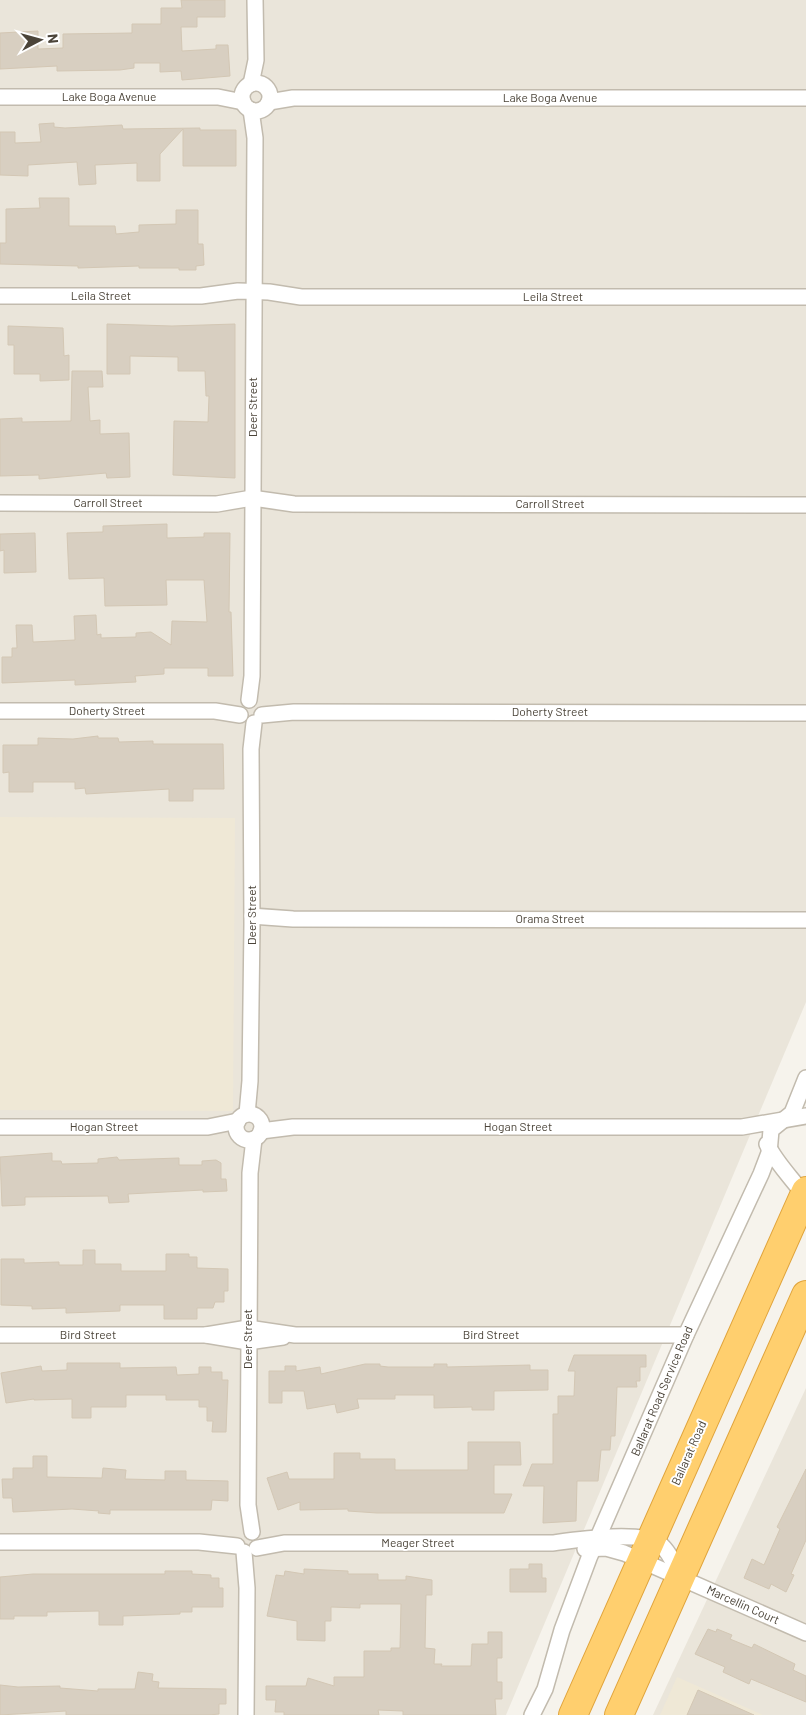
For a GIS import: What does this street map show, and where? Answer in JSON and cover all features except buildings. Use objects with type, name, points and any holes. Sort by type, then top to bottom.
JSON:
[{"type":"highway","name":"Ballarat Road","points":[[573,1715],[805,1193]]},
{"type":"highway","points":[[619,1715],[806,1295]]},
{"type":"highway","points":[[594,1669],[633,1684]]},
{"type":"street","name":"Deer Street","points":[[246,1715],[252,920],[251,749],[256,97],[255,0]]},
{"type":"street","name":"Lake Boga Avenue","points":[[0,97],[806,98]]},
{"type":"street","name":"Leila Street","points":[[0,296],[806,297]]},
{"type":"street","name":"Carroll Street","points":[[0,503],[217,504],[238,509],[252,504],[806,505]]},
{"type":"street","name":"Doherty Street","points":[[0,711],[806,713]]},
{"type":"street","name":"Orama Street","points":[[252,920],[806,920]]},
{"type":"street","name":"Ballarat Road Service Road","points":[[532,1715],[545,1689],[562,1630],[596,1543],[686,1336],[761,1174],[769,1149],[771,1130],[792,1113],[806,1078]]},
{"type":"street","name":"Hogan Street","points":[[0,1127],[742,1127],[806,1116]]},
{"type":"street","points":[[742,1127],[759,1134],[774,1158],[789,1172],[805,1193]]},
{"type":"street","name":"Bird Street","points":[[0,1335],[686,1336]]},
{"type":"street","name":"Meager Street","points":[[0,1542],[596,1543],[646,1551],[680,1577]]},
{"type":"street","name":"Meager Street","points":[[596,1543],[612,1549],[646,1551],[662,1546],[680,1577]]},
{"type":"street","name":"Marcellin Court","points":[[680,1577],[804,1627]]},
{"type":"shaded area","points":[[0,0],[806,0],[806,1002],[506,1715],[0,1715]]},
{"type":"shaded area","points":[[0,817],[235,818],[233,1111],[0,1110]]},
{"type":"shaded area","points":[[806,1388],[806,1715],[653,1715]]},
{"type":"shaded area","points":[[677,1677],[763,1715],[660,1715]]}]
